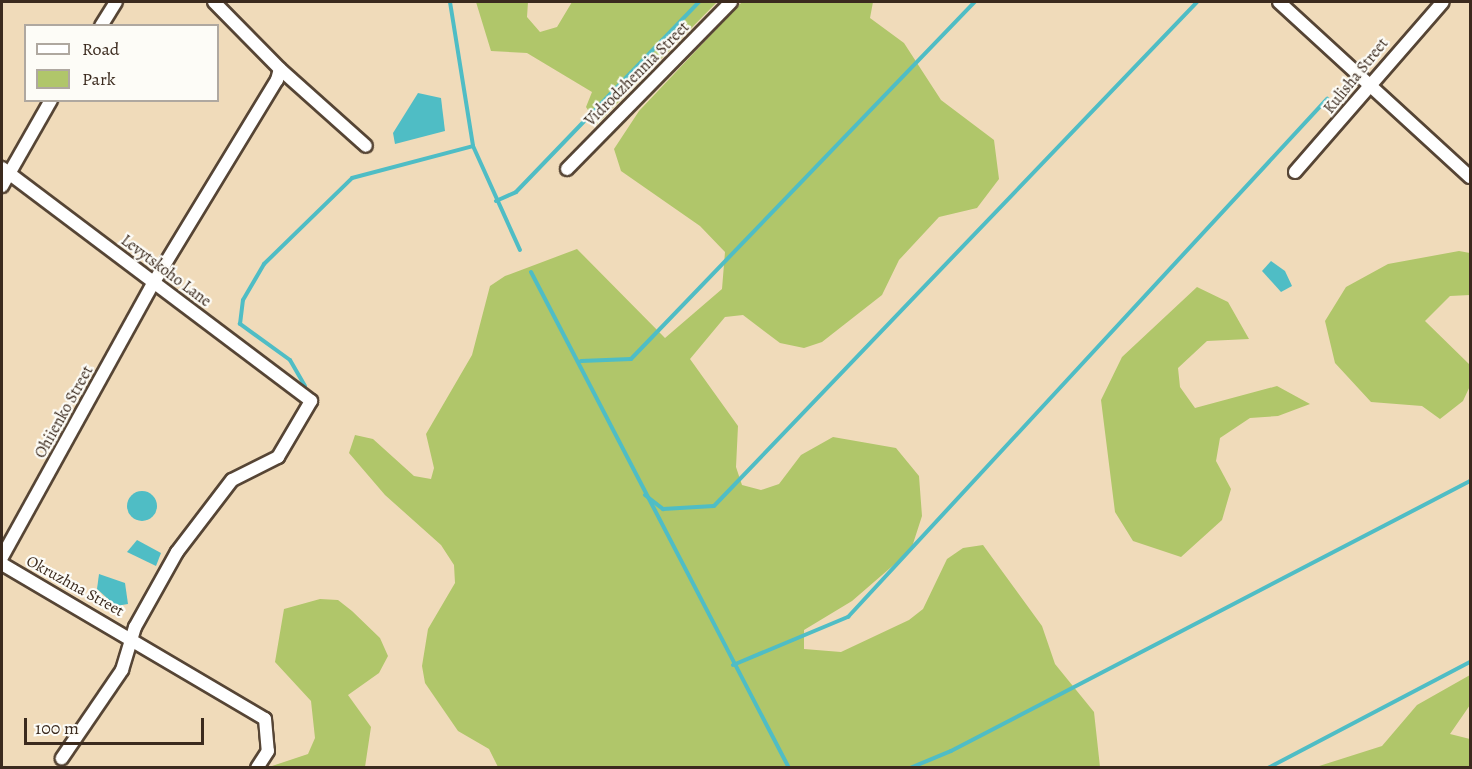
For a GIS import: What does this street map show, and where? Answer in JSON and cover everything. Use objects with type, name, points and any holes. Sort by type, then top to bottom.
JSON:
[{"type":"street","points":[[102,24],[116,2]]},
{"type":"street","points":[[214,2],[280,69],[366,146]]},
{"type":"street","name":"Vidrodzhennia Street","points":[[567,169],[731,2]]},
{"type":"street","points":[[1279,2],[1373,84],[1470,177]]},
{"type":"street","name":"Kulisha Street","points":[[1294,172],[1443,2]]},
{"type":"street","name":"Ohiienko Street","points":[[2,557],[154,282],[280,69]]},
{"type":"street","points":[[2,186],[5,170],[50,102]]},
{"type":"street","name":"Levytskoho Lane","points":[[5,170],[311,401],[278,457],[232,480],[213,503],[177,552],[132,637]]},
{"type":"street","name":"Okruzhna Street","points":[[2,564],[132,637],[265,719],[268,751],[257,768]]},
{"type":"street","points":[[62,758],[122,670],[132,637]]},
{"type":"green space","points":[[476,2],[528,2],[527,17],[540,32],[557,27],[572,2],[717,2],[597,124],[586,107],[592,92],[527,53],[491,51]]},
{"type":"green space","points":[[742,2],[873,2],[870,18],[904,43],[941,100],[994,140],[999,179],[977,208],[939,217],[899,260],[882,295],[822,342],[804,348],[780,343],[743,315],[725,317],[690,359],[738,426],[736,467],[742,485],[761,490],[779,484],[801,455],[833,437],[896,448],[919,476],[922,516],[911,550],[852,601],[804,630],[804,649],[841,652],[909,620],[923,609],[947,559],[963,548],[983,545],[1042,626],[1055,664],[1094,712],[1100,767],[498,767],[489,749],[458,731],[425,683],[422,666],[428,629],[455,583],[454,565],[441,545],[385,495],[349,453],[355,435],[373,439],[414,476],[431,479],[434,468],[426,434],[472,355],[490,286],[505,276],[577,249],[665,338],[722,289],[725,252],[700,226],[621,171],[614,149],[639,111]]},
{"type":"green space","points":[[1459,251],[1470,253],[1470,295],[1450,296],[1425,321],[1470,365],[1470,386],[1463,401],[1440,419],[1422,406],[1371,402],[1335,363],[1325,321],[1346,287],[1388,264]]},
{"type":"green space","points":[[1197,287],[1228,302],[1249,339],[1207,341],[1178,368],[1180,387],[1195,408],[1277,386],[1310,404],[1278,416],[1250,418],[1220,438],[1216,461],[1231,489],[1222,520],[1181,557],[1133,541],[1115,512],[1101,400],[1122,357]]},
{"type":"green space","points":[[320,599],[338,600],[352,611],[380,638],[388,656],[379,673],[348,695],[371,727],[365,767],[269,767],[308,754],[315,738],[311,701],[275,662],[284,609]]},
{"type":"green space","points":[[1470,675],[1470,705],[1450,734],[1470,739],[1470,767],[1316,767],[1382,746],[1417,705]]},
{"type":"water","points":[[418,93],[441,98],[445,131],[395,144],[393,133]]},
{"type":"water","points":[[1271,261],[1285,271],[1292,286],[1281,292],[1262,271]]},
{"type":"water","points":[[142,491],[153,495],[157,506],[153,517],[142,521],[131,517],[127,506],[131,495]]},
{"type":"water","points":[[137,540],[161,553],[156,566],[127,552]]},
{"type":"water","points":[[99,574],[125,583],[128,604],[116,606],[97,589]]},
{"type":"waterway","points":[[450,2],[473,146],[520,250]]},
{"type":"waterway","points":[[496,201],[516,192],[699,2]]},
{"type":"waterway","points":[[581,361],[631,359],[975,2]]},
{"type":"waterway","points":[[645,495],[663,509],[714,506],[1197,2]]},
{"type":"waterway","points":[[733,665],[848,617],[1327,99]]},
{"type":"waterway","points":[[305,386],[290,360],[240,324],[243,300],[264,264],[352,178],[473,146]]},
{"type":"waterway","points":[[531,272],[789,768]]},
{"type":"waterway","points":[[910,768],[951,751],[1470,481]]},
{"type":"waterway","points":[[1268,768],[1470,662]]}]
